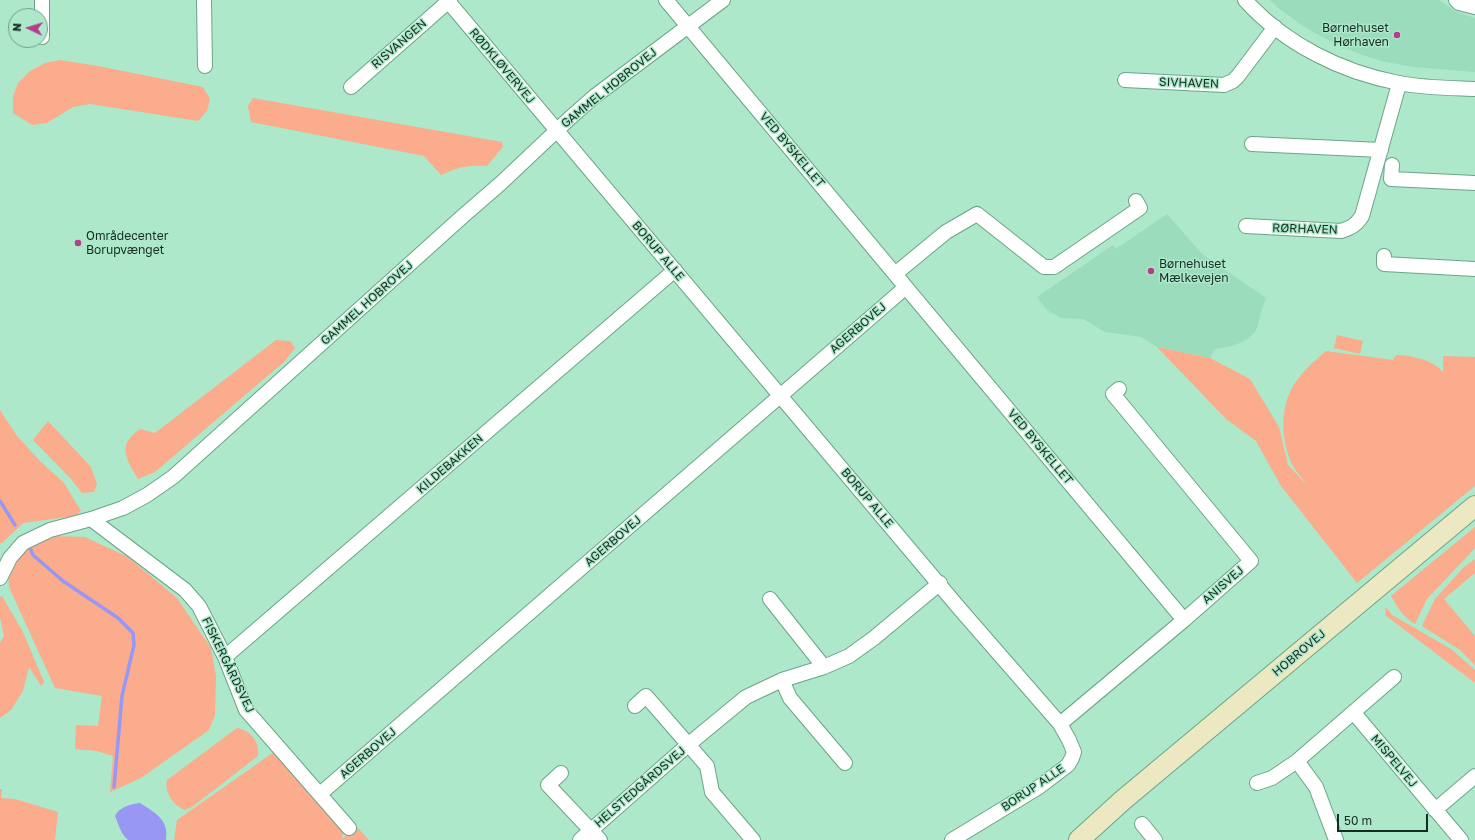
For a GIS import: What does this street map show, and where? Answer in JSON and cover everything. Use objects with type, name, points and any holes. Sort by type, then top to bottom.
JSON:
[{"type":"main road","name":"HOBROVEJ","points":[[1079,840],[1123,800],[1475,506]]},
{"type":"main road","name":"HOBROVEJ","points":[[1065,840],[1123,800]]},
{"type":"street","points":[[204,0],[205,66]]},
{"type":"street","name":"RISVANGEN","points":[[351,87],[448,0]]},
{"type":"street","name":"RØDKLØVERVEJ","points":[[448,0],[557,130]]},
{"type":"street","name":"VED BYSKELLET","points":[[666,0],[1184,620]]},
{"type":"street","name":"GAMMEL HOBROVEJ","points":[[0,578],[10,558],[23,543],[50,530],[91,519],[123,508],[147,495],[173,477],[500,184],[595,96],[723,0]]},
{"type":"street","points":[[1245,0],[1275,27],[1301,46],[1334,63],[1363,74],[1400,84],[1475,89]]},
{"type":"street","points":[[1456,0],[1475,7]]},
{"type":"street","name":"SIVHAVEN","points":[[1125,80],[1224,85],[1233,81],[1238,76],[1275,27]]},
{"type":"street","name":"RØRHAVEN","points":[[1246,226],[1341,231],[1357,224],[1362,216],[1400,84]]},
{"type":"street","name":"BORUP ALLE","points":[[557,130],[1060,724],[1069,740],[1074,752],[1068,765],[1039,787],[952,840]]},
{"type":"street","points":[[1252,144],[1381,150]]},
{"type":"street","points":[[1392,165],[1391,179],[1475,183]]},
{"type":"street","points":[[895,274],[946,232],[976,214],[1044,268],[1054,267],[1140,208],[1136,200]]},
{"type":"street","points":[[1384,256],[1384,264],[1475,269]]},
{"type":"street","name":"KILDEBAKKEN","points":[[225,657],[674,270]]},
{"type":"street","name":"AGERBOVEJ","points":[[320,794],[781,396],[906,286]]},
{"type":"street","name":"ANISVEJ","points":[[1060,724],[1184,620],[1251,561],[1113,394],[1120,389]]},
{"type":"street","name":"FISKERGÅRDSVEJ","points":[[91,519],[185,590],[199,606],[225,657],[246,710],[349,828]]},
{"type":"street","name":"HELSTEDGÅRDSVEJ","points":[[580,840],[595,835],[689,744],[746,697],[782,680],[824,667],[849,656],[874,638],[940,583]]},
{"type":"street","points":[[770,599],[824,667]]},
{"type":"street","points":[[1257,783],[1272,778],[1297,761],[1394,677]]},
{"type":"street","points":[[782,680],[790,698],[845,763]]},
{"type":"street","name":"HELSTEDGÅRDSVEJ","points":[[636,706],[646,696],[689,744],[707,766],[712,792],[753,840]]},
{"type":"street","name":"MISPELVEJ","points":[[1354,713],[1461,840]]},
{"type":"street","points":[[1297,761],[1316,787],[1336,840]]},
{"type":"street","name":"HELSTEDGÅRDSVEJ","points":[[561,773],[548,785],[595,835]]},
{"type":"street","points":[[1435,810],[1475,776]]},
{"type":"street","points":[[1142,824],[1156,840]]},
{"type":"shaded area","name":"Børnehuset Hørhaven","points":[[1270,0],[1439,0],[1455,11],[1475,18],[1475,72],[1413,67],[1381,61],[1357,53],[1306,28],[1278,8]]},
{"type":"shaded area","points":[[60,60],[203,87],[210,99],[207,111],[198,121],[90,104],[73,107],[47,123],[32,125],[13,113],[13,97],[18,83],[30,71],[45,63]]},
{"type":"shaded area","points":[[253,98],[502,142],[503,147],[487,166],[463,167],[441,175],[424,156],[251,122],[248,106]]},
{"type":"shaded area","name":"Børnehuset Mælkevejen","points":[[1167,214],[1202,254],[1266,298],[1255,332],[1248,339],[1233,346],[1215,349],[1210,358],[1157,347],[1141,337],[1105,332],[1083,319],[1061,318],[1047,310],[1037,297],[1113,245],[1116,249]]},
{"type":"shaded area","points":[[1337,335],[1363,341],[1360,354],[1334,348]]},
{"type":"shaded area","points":[[276,340],[290,341],[295,348],[285,361],[155,472],[138,479],[127,459],[126,453],[128,441],[133,435],[140,429],[155,433]]},
{"type":"shaded area","points":[[1157,347],[1210,358],[1250,379],[1279,427],[1288,465],[1308,486],[1294,467],[1286,447],[1284,438],[1285,410],[1290,392],[1301,374],[1326,351],[1393,360],[1396,355],[1407,356],[1428,362],[1443,372],[1443,356],[1475,357],[1475,486],[1357,583],[1281,486],[1256,441],[1226,419]]},
{"type":"shaded area","points":[[0,410],[17,436],[40,461],[64,483],[81,511],[75,516],[23,523],[2,543],[0,543]]},
{"type":"shaded area","points":[[48,421],[91,467],[97,484],[94,492],[82,493],[71,479],[33,440]]},
{"type":"shaded area","points":[[1475,527],[1475,548],[1427,599],[1415,624],[1404,615],[1391,596]]},
{"type":"shaded area","points":[[53,536],[85,537],[128,557],[177,598],[211,648],[216,676],[215,715],[209,730],[141,778],[110,792],[113,756],[97,751],[75,749],[76,725],[98,726],[102,696],[55,688],[9,587],[8,575],[16,557],[33,541]]},
{"type":"shaded area","points":[[1475,559],[1475,573],[1444,599],[1475,636],[1475,665],[1460,650],[1422,626],[1435,599],[1463,568]]},
{"type":"shaded area","points":[[2,596],[23,632],[44,682],[41,686],[29,667],[23,691],[11,710],[0,718],[0,643],[4,636],[0,618],[0,597]]},
{"type":"shaded area","points":[[1386,607],[1392,615],[1451,649],[1475,670],[1475,683],[1385,615]]},
{"type":"shaded area","points":[[237,728],[246,731],[254,738],[258,746],[258,756],[192,807],[184,810],[170,797],[166,784],[167,780]]},
{"type":"shaded area","points":[[274,752],[344,831],[341,840],[174,840],[177,820]]},
{"type":"shaded area","points":[[0,789],[2,789],[1,798],[15,799],[58,812],[55,840],[0,840]]},
{"type":"shaded area","points":[[140,803],[160,817],[165,827],[166,840],[128,840],[123,835],[115,816],[122,808]]},
{"type":"shaded area","points":[[356,826],[369,840],[341,840]]},
{"type":"waterway","points":[[0,501],[15,525]]},
{"type":"waterway","points":[[31,550],[33,555],[63,581],[118,618],[133,633],[134,645],[122,696],[114,787]]},
{"type":"place","name":"Børnehuset Hørhaven","points":[[1397,35]]},
{"type":"place","name":"Områdecenter Borupvænget","points":[[78,243]]},
{"type":"place","name":"Børnehuset Mælkevejen","points":[[1151,271]]}]
